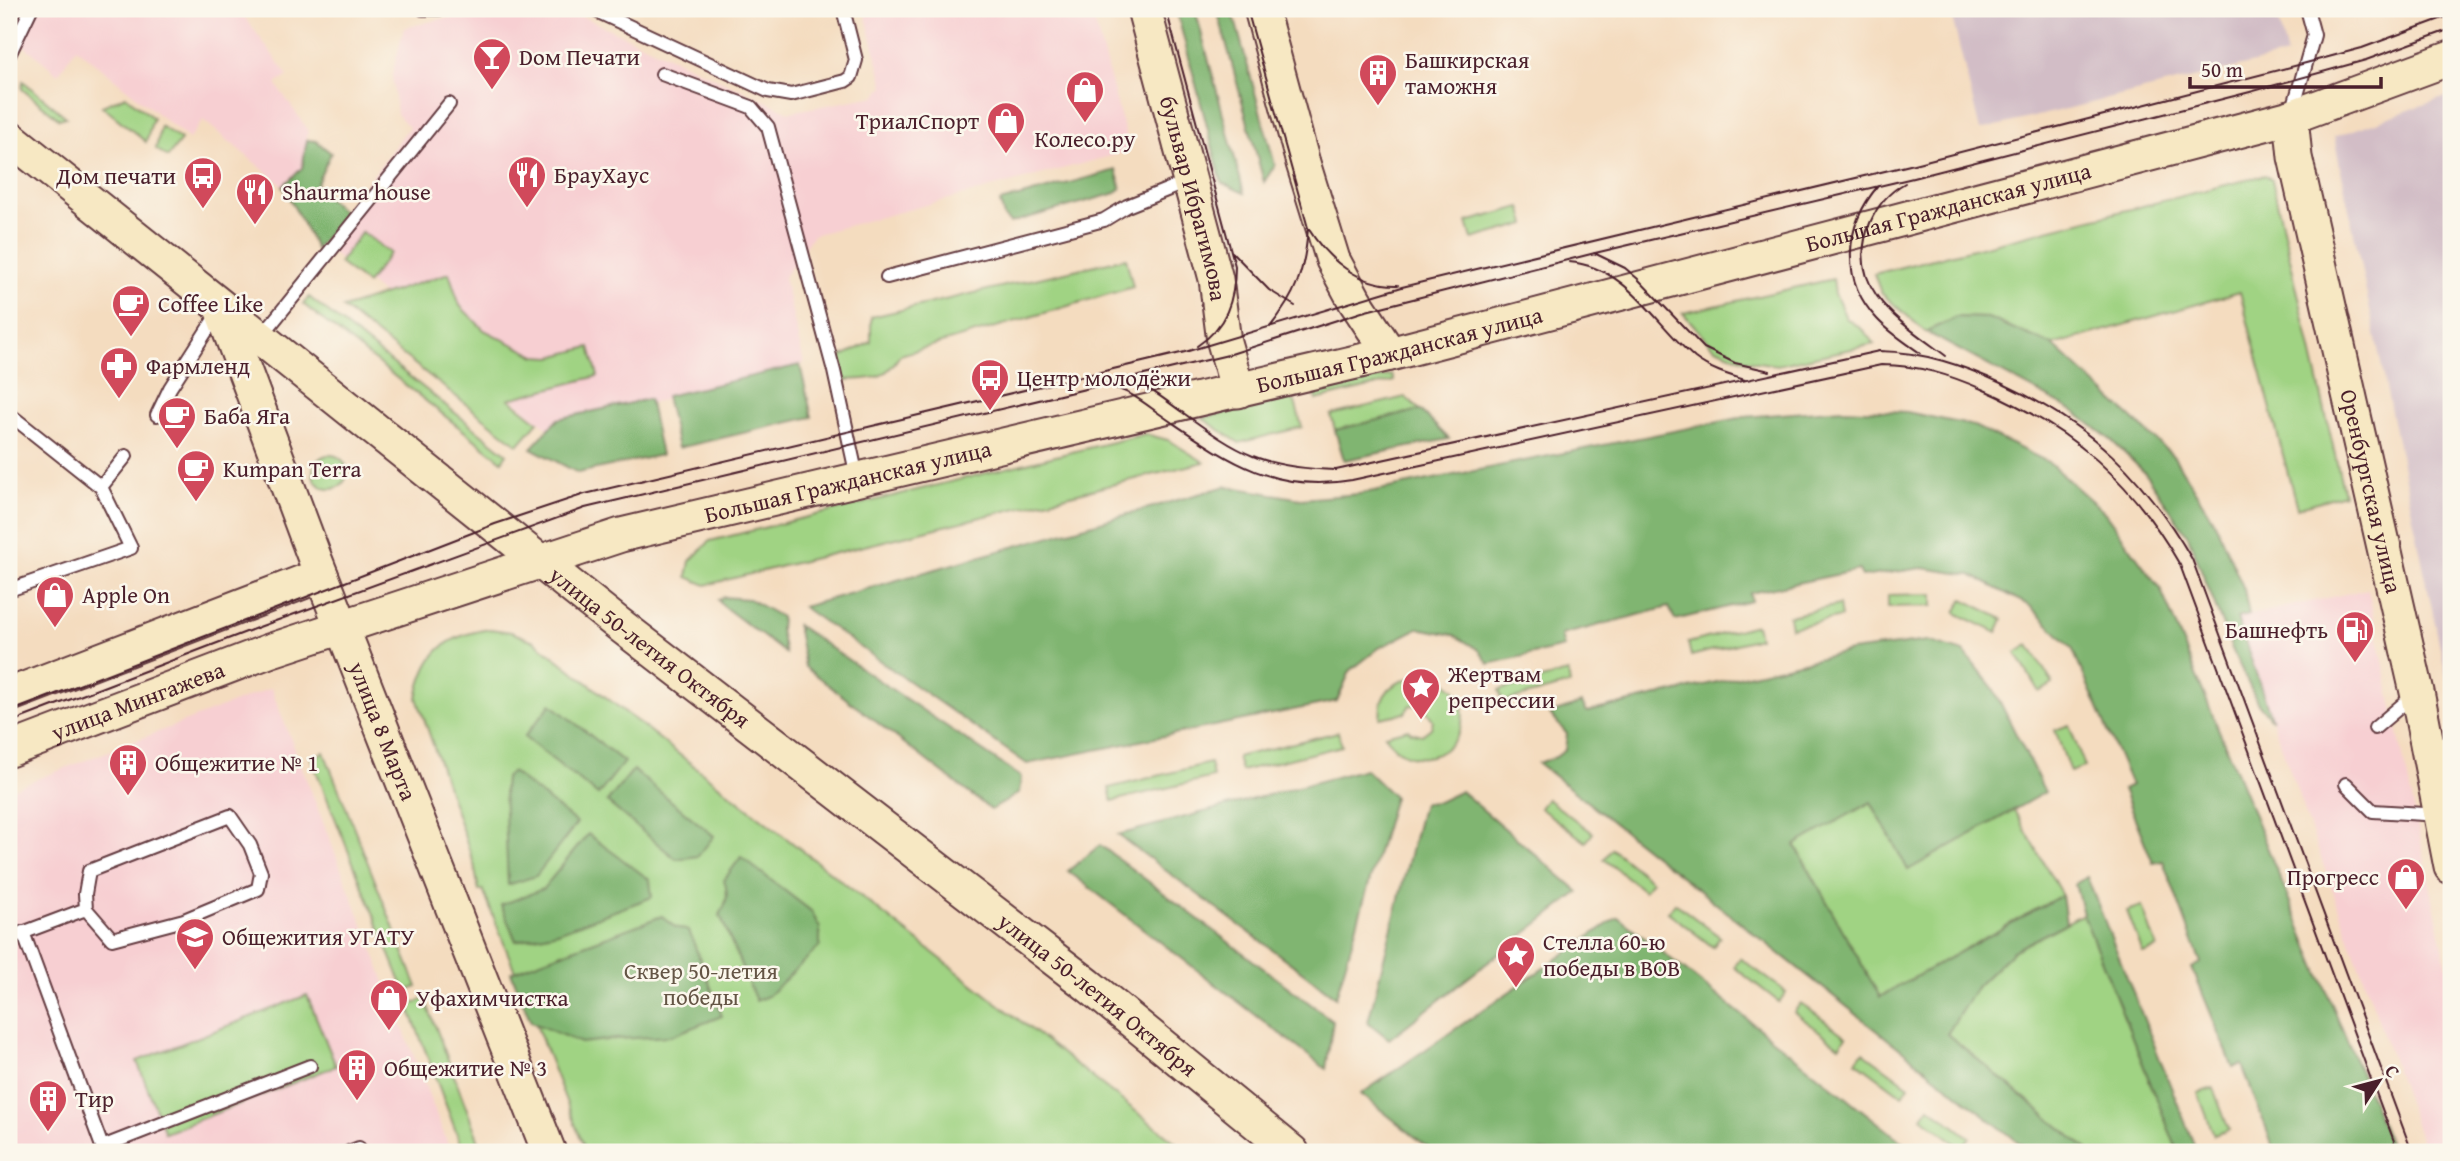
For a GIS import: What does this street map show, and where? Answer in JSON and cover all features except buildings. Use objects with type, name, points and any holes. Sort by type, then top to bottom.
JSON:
[{"type":"main road","name":"бульвар Ибрагимова","points":[[1144,9],[1216,279],[1224,342],[1238,391]]},
{"type":"main road","points":[[1261,9],[1333,260],[1390,354]]},
{"type":"main road","name":"Большая Гражданская улица","points":[[342,627],[621,535],[1390,354],[2291,117],[2451,58]]},
{"type":"main road","name":"Оренбургская улица","points":[[2291,117],[2295,157],[2417,692],[2451,867]]},
{"type":"main road","name":"улица 50-летия Октября","points":[[9,138],[627,631],[1088,985],[1293,1152]]},
{"type":"main road","name":"улица 8 Марта","points":[[221,308],[321,575],[549,1152]]},
{"type":"main road","points":[[9,695],[321,575]]},
{"type":"main road","name":"улица Мингажева","points":[[9,750],[269,651],[342,627]]},
{"type":"lane","points":[[9,55],[32,9]]},
{"type":"lane","points":[[423,9],[439,9]]},
{"type":"lane","points":[[592,9],[768,91],[791,95],[845,82],[854,72],[856,60],[843,9]]},
{"type":"lane","points":[[2291,117],[2314,35],[2307,9]]},
{"type":"lane","points":[[662,74],[751,107],[768,127],[834,371],[858,480]]},
{"type":"lane","points":[[260,338],[449,104]]},
{"type":"lane","points":[[887,277],[1104,220],[1127,206],[1190,181]]},
{"type":"lane","points":[[157,415],[170,388],[221,308]]},
{"type":"lane","points":[[9,414],[101,487],[131,548],[9,590]]},
{"type":"lane","points":[[101,487],[126,456]]},
{"type":"lane","points":[[2375,728],[2417,692]]},
{"type":"lane","points":[[2346,784],[2373,811],[2441,815]]},
{"type":"lane","points":[[230,816],[250,845],[261,873],[258,889],[184,920],[112,939],[86,909],[85,894],[89,871],[230,816]]},
{"type":"lane","points":[[9,938],[86,909]]},
{"type":"lane","points":[[23,932],[103,1150],[310,1066]]},
{"type":"shaded area","points":[[9,9],[239,9],[288,76],[276,84],[308,130],[302,168],[283,186],[203,120],[189,139],[76,48],[58,74],[9,33]]},
{"type":"shaded area","points":[[482,9],[566,9],[789,112],[876,96],[884,86],[864,9],[1091,9],[1130,151],[813,235],[784,277],[804,364],[549,429],[326,248],[345,213],[409,127],[397,114],[392,75],[404,28]]},
{"type":"shaded area","points":[[1950,9],[2275,9],[2287,55],[1980,130]]},
{"type":"shaded area","points":[[2451,95],[2451,700],[2334,137]]},
{"type":"shaded area","points":[[2368,589],[2451,985],[2451,1152],[2425,1152],[2236,618]]},
{"type":"shaded area","name":"Общежития УГАТУ","points":[[271,688],[451,1152],[9,1152],[9,790]]},
{"type":"green space","points":[[1176,9],[1195,9],[1244,193],[1222,183]]},
{"type":"green space","points":[[1217,9],[1232,9],[1275,165],[1264,182]]},
{"type":"green space","points":[[23,81],[66,117],[59,119],[22,89]]},
{"type":"green space","points":[[126,96],[153,118],[146,142],[102,106]]},
{"type":"green space","points":[[161,126],[181,140],[168,157],[156,149]]},
{"type":"green space","points":[[307,140],[316,141],[331,153],[315,187],[345,213],[316,249],[283,186],[302,168]]},
{"type":"green space","points":[[1116,170],[1121,188],[1116,193],[1010,223],[1004,217],[1000,202]]},
{"type":"green space","points":[[2265,175],[2272,180],[2344,494],[2297,508],[2240,292],[2053,345],[1988,318],[1956,317],[1926,332],[1881,293],[1874,274]]},
{"type":"green space","points":[[1521,207],[1526,224],[1472,239],[1467,222]]},
{"type":"green space","points":[[362,232],[390,253],[367,284],[339,263]]},
{"type":"green space","points":[[1126,258],[1133,287],[900,355],[888,370],[877,377],[844,380],[838,358],[871,342],[871,317]]},
{"type":"green space","points":[[449,273],[460,306],[484,330],[536,356],[551,357],[590,347],[598,376],[509,399],[538,422],[518,445],[343,308]]},
{"type":"green space","points":[[1833,279],[1835,294],[1846,318],[1864,331],[1874,344],[1777,365],[1744,360],[1713,347],[1683,313]]},
{"type":"green space","points":[[309,297],[507,454],[502,461],[303,304]]},
{"type":"green space","points":[[1956,317],[1988,318],[2053,345],[2174,457],[2215,523],[2244,589],[2249,615],[2237,618],[2272,720],[2257,702],[2232,649],[2188,536],[2145,473],[2112,441],[2075,412],[1926,332]]},
{"type":"green space","points":[[800,365],[812,417],[678,448],[666,396]]},
{"type":"green space","points":[[1392,375],[1394,381],[1316,400],[1315,394]]},
{"type":"green space","points":[[1290,397],[1295,402],[1302,427],[1239,443],[1202,418]]},
{"type":"green space","points":[[1405,397],[1420,410],[1335,430],[1331,415]]},
{"type":"green space","points":[[649,399],[661,455],[578,473],[531,448],[558,419]]},
{"type":"green space","points":[[1843,409],[1907,412],[1974,426],[2048,462],[2105,513],[2161,590],[2393,1152],[2275,1152],[2242,1065],[2233,1067],[2192,968],[2201,963],[2163,861],[2153,863],[2123,789],[2131,785],[2072,648],[2030,606],[1971,575],[1922,568],[1862,577],[1859,570],[1750,593],[1751,601],[1675,620],[1669,607],[1561,635],[1564,647],[1489,664],[1479,650],[1454,635],[1418,628],[1379,648],[1350,671],[1337,701],[1027,764],[803,607],[1226,486],[1301,499],[1359,494],[1744,417]]},
{"type":"green space","points":[[1420,410],[1449,439],[1344,460],[1335,430]]},
{"type":"green space","points":[[1145,434],[1168,440],[1204,462],[706,585],[687,577],[690,561],[710,541]]},
{"type":"green space","points":[[330,455],[342,460],[347,472],[342,484],[330,489],[318,484],[313,472],[318,460]]},
{"type":"green space","points":[[1933,594],[1933,606],[1888,607],[1888,595]]},
{"type":"green space","points":[[723,597],[749,599],[781,617],[780,630],[785,653],[723,606],[718,600]]},
{"type":"green space","points":[[1963,599],[2003,619],[1997,633],[1956,613]]},
{"type":"green space","points":[[1839,605],[1841,617],[1791,628],[1789,616]]},
{"type":"green space","points":[[797,625],[1021,777],[1019,793],[991,810],[805,667]]},
{"type":"green space","points":[[1756,625],[1759,638],[1691,656],[1688,643]]},
{"type":"green space","name":"Сквер 50-летия победы","points":[[490,629],[511,632],[534,641],[1188,1152],[586,1152],[483,890],[479,891],[474,864],[417,698],[426,669],[440,649],[460,636]]},
{"type":"green space","points":[[1927,641],[1964,652],[1993,688],[2045,792],[1908,870],[1871,802],[1795,845],[1880,997],[2062,895],[2066,923],[2013,951],[1977,986],[1947,1034],[2090,1152],[2031,1152],[1538,763],[1556,757],[1565,750],[1567,734],[1550,714],[1582,703],[1587,712],[1851,651]]},
{"type":"green space","points":[[2029,645],[2053,684],[2039,692],[2016,653]]},
{"type":"green space","points":[[1568,672],[1570,684],[1503,702],[1499,690]]},
{"type":"green space","points":[[1432,675],[1455,690],[1462,705],[1462,721],[1458,734],[1449,746],[1438,754],[1410,756],[1395,748],[1385,735],[1408,729],[1422,735],[1431,728],[1433,720],[1423,706],[1410,705],[1405,713],[1380,718],[1381,703],[1385,694],[1396,684],[1410,678]]},
{"type":"green space","points":[[551,704],[624,762],[598,795],[524,737]]},
{"type":"green space","points":[[2069,725],[2085,767],[2070,772],[2055,730]]},
{"type":"green space","points":[[1338,732],[1342,746],[1241,771],[1237,757]]},
{"type":"green space","points":[[324,752],[417,987],[405,992],[311,758]]},
{"type":"green space","points":[[1210,763],[1213,777],[1112,801],[1109,788]]},
{"type":"green space","points":[[1365,769],[1394,797],[1336,997],[1118,835]]},
{"type":"green space","points":[[633,770],[714,836],[698,856],[676,859],[607,802]]},
{"type":"green space","points":[[512,772],[577,823],[536,876],[508,885],[504,789],[505,778]]},
{"type":"green space","points":[[1461,791],[1579,892],[1389,1039],[1368,1022],[1423,803],[1438,802]]},
{"type":"green space","points":[[1547,799],[1593,833],[1586,842],[1540,808]]},
{"type":"green space","points":[[1871,802],[1908,870],[2014,810],[2062,895],[1879,997],[1795,844]]},
{"type":"green space","points":[[588,834],[650,880],[652,897],[558,932],[516,941],[501,905],[543,889]]},
{"type":"green space","points":[[1100,845],[1333,1021],[1326,1069],[1068,871]]},
{"type":"green space","points":[[1612,849],[1652,881],[1644,891],[1604,859]]},
{"type":"green space","points":[[741,857],[811,911],[820,928],[820,946],[768,996],[756,1001],[720,915],[726,898],[724,880]]},
{"type":"green space","points":[[2087,877],[2197,1152],[2178,1152],[2083,914],[2075,884]]},
{"type":"green space","points":[[1675,903],[1720,937],[1713,947],[1668,912]]},
{"type":"green space","points":[[2142,906],[2157,948],[2143,953],[2127,911]]},
{"type":"green space","points":[[2083,914],[2178,1152],[2090,1152],[1947,1034],[1977,986],[2013,951]]},
{"type":"green space","points":[[662,916],[675,927],[689,931],[722,1016],[671,1036],[581,1043],[531,1022],[511,972]]},
{"type":"green space","points":[[1618,917],[1915,1152],[1434,1152],[1361,1094]]},
{"type":"green space","points":[[1740,958],[1786,992],[1779,1002],[1734,967]]},
{"type":"green space","points":[[307,995],[336,1066],[165,1133],[137,1061]]},
{"type":"green space","points":[[425,999],[480,1144],[463,1150],[408,1005]]},
{"type":"green space","points":[[1801,1003],[1846,1037],[1839,1046],[1794,1012]]},
{"type":"green space","points":[[1863,1052],[1909,1086],[1902,1095],[1856,1061]]},
{"type":"green space","points":[[2213,1088],[2229,1130],[2214,1135],[2198,1093]]},
{"type":"green space","points":[[1929,1107],[1970,1138],[1962,1148],[1922,1117]]},
{"type":"tram line","points":[[1166,9],[1235,266],[1233,290],[1227,312],[1215,330],[1197,346]]},
{"type":"tram line","points":[[1247,9],[1308,228],[1335,260],[1357,276],[1398,285]]},
{"type":"tram line","points":[[9,712],[495,524],[585,494],[1185,352],[1402,287],[1910,165],[2306,63],[2362,48],[2451,15]]},
{"type":"tram line","points":[[9,723],[259,627],[585,508],[1228,355],[1362,312],[1595,253],[1913,178],[2250,92],[2366,60],[2451,29]]},
{"type":"tram line","points":[[1905,183],[1880,205],[1870,223],[1864,246],[1864,267],[1881,302],[1895,317],[1946,356]]},
{"type":"tram line","points":[[1878,186],[1858,218],[1853,235],[1852,270],[1865,304],[1877,319],[1920,353]]},
{"type":"tram line","points":[[1270,327],[1298,281],[1308,228]]},
{"type":"tram line","points":[[1232,252],[1269,290],[1295,306]]},
{"type":"tram line","points":[[1594,253],[1625,268],[1638,279],[1704,348],[1735,363],[1770,371]]},
{"type":"tram line","points":[[1569,262],[1590,266],[1608,274],[1639,299],[1700,362],[1745,380]]},
{"type":"tram line","points":[[1127,377],[1149,388],[1220,439],[1237,448],[1270,462],[1311,469],[1336,470],[1879,351],[1912,354],[1958,365],[2003,384],[2063,417],[2089,435],[2134,478],[2154,502],[2192,559],[2412,1152]]},
{"type":"tram line","points":[[1107,386],[1130,394],[1208,447],[1251,470],[1298,482],[1323,483],[1352,480],[1881,365],[1921,369],[1959,380],[2016,405],[2045,422],[2072,440],[2120,483],[2142,508],[2180,565],[2398,1152]]},
{"type":"place","name":"Dом Печати","points":[[492,91]]},
{"type":"place","name":"Башкирская таможня","points":[[1378,107]]},
{"type":"place","name":"Колесо.ру","points":[[1085,124]]},
{"type":"place","name":"ТриалСпорт","points":[[1006,155]]},
{"type":"place","name":"БрауХаус","points":[[527,209]]},
{"type":"place","name":"Дом печати","points":[[203,210]]},
{"type":"place","name":"Shaurma house","points":[[255,226]]},
{"type":"place","name":"Coffee Like","points":[[131,338]]},
{"type":"place","name":"Фармленд","points":[[119,400]]},
{"type":"place","name":"Центр молодёжи","points":[[990,412]]},
{"type":"place","name":"Баба Яга","points":[[177,450]]},
{"type":"place","name":"Kumpan Terra","points":[[196,503]]},
{"type":"place","name":"Apple On","points":[[55,629]]},
{"type":"place","name":"Башнефть","points":[[2355,664]]},
{"type":"place","name":"Жертвам репрессии","points":[[1421,721]]},
{"type":"place","name":"Общежитие № 1","points":[[128,797]]},
{"type":"place","name":"Прогресс","points":[[2406,911]]},
{"type":"place","name":"Общежития УГАТУ","points":[[195,971]]},
{"type":"place","name":"Стелла 60-ю победы в ВОВ","points":[[1516,989]]},
{"type":"place","name":"Уфахимчистка","points":[[389,1032]]},
{"type":"place","name":"Общежитие № 3","points":[[357,1102]]},
{"type":"place","name":"Тир","points":[[48,1133]]}]
